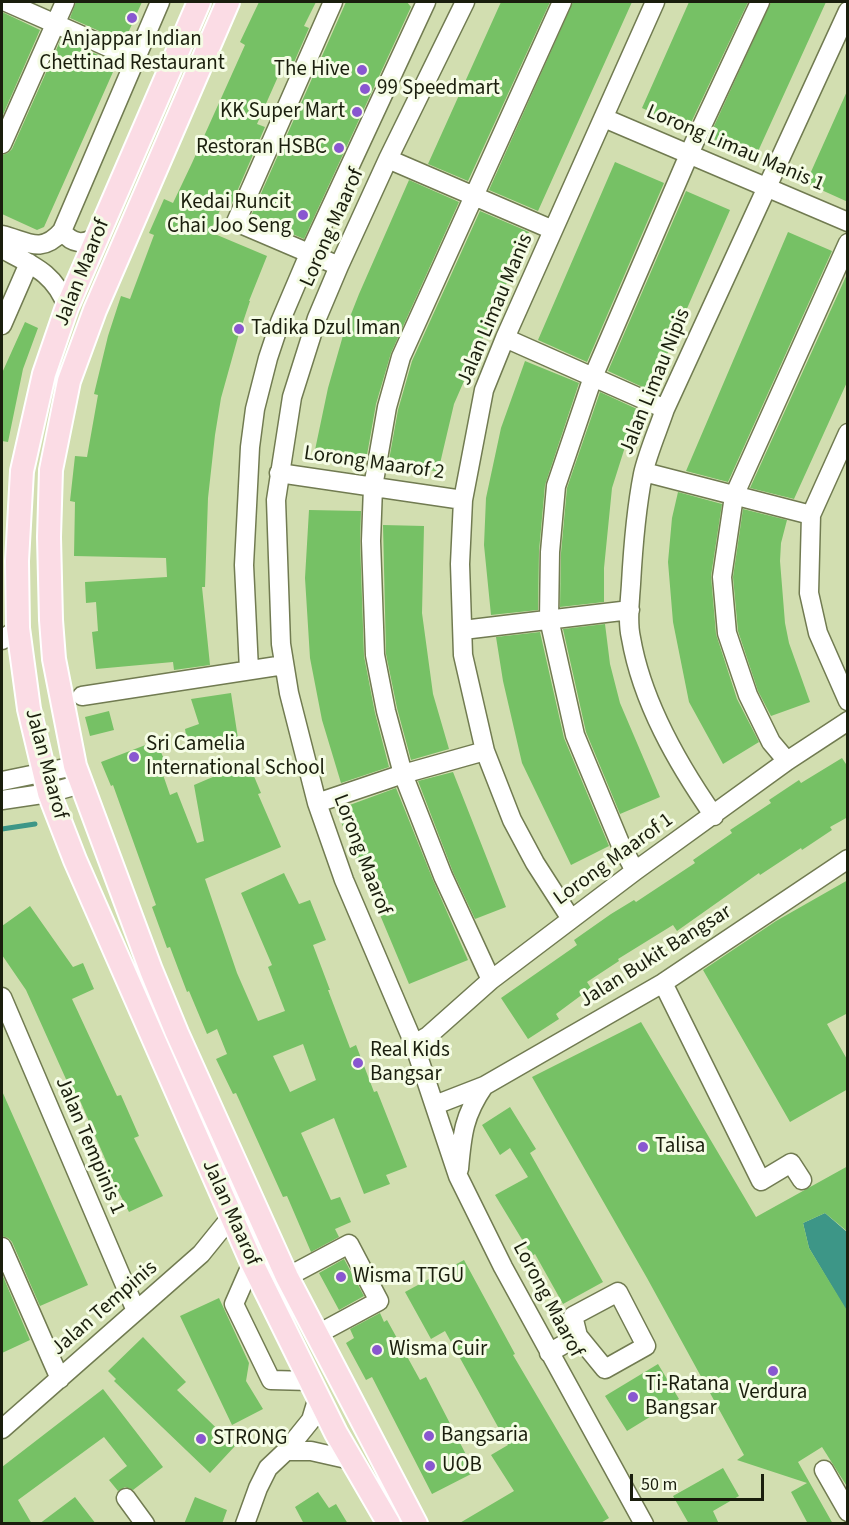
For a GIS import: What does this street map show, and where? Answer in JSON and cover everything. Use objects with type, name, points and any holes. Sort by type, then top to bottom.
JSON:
[{"type":"main road","name":"Jalan Maarof","points":[[199,2],[67,307],[44,374],[22,471],[10,634],[47,783],[75,860],[252,1263],[351,1460],[389,1524]]},
{"type":"main road","name":"Jalan Maarof","points":[[228,2],[82,344],[69,381],[51,470],[49,537],[51,620],[59,687],[78,775],[177,1033],[287,1277],[416,1524]]},
{"type":"street","points":[[6,2],[135,59]]},
{"type":"street","points":[[2,144],[65,2]]},
{"type":"street","name":"Jalan Maarof","points":[[2,235],[44,246],[53,241],[62,231],[160,2]]},
{"type":"street","points":[[333,2],[236,222],[339,266]]},
{"type":"street","points":[[249,670],[244,565],[250,451],[255,408],[268,358],[280,322],[309,254],[426,2]]},
{"type":"street","points":[[491,981],[443,876],[403,774],[386,711],[375,655],[371,541],[373,487],[387,407],[401,357],[562,2]]},
{"type":"street","name":"Jalan Limau Manis","points":[[571,919],[535,863],[512,819],[485,751],[463,655],[460,564],[463,500],[484,390],[655,2]]},
{"type":"street","points":[[634,871],[575,735],[549,620],[550,552],[556,486],[593,377],[689,154],[760,2]]},
{"type":"street","name":"Lorong Maarof","points":[[458,4],[339,266],[308,344],[292,397],[276,500],[278,608],[284,665],[291,704],[317,803],[344,880],[414,1044],[458,1176],[503,1267],[644,1524]]},
{"type":"street","name":"Jalan Limau Nipis","points":[[714,816],[699,795],[657,720],[637,666],[630,636],[632,556],[644,472],[665,409],[848,11]]},
{"type":"street","name":"Lorong Limau Manis 1","points":[[604,118],[848,222]]},
{"type":"street","points":[[388,159],[553,230]]},
{"type":"street","points":[[62,231],[74,242],[91,241],[98,235]]},
{"type":"street","points":[[787,761],[771,742],[748,695],[727,633],[722,577],[734,496],[848,243]]},
{"type":"street","points":[[2,249],[29,263],[51,279],[59,288],[67,307]]},
{"type":"street","points":[[2,326],[29,263]]},
{"type":"street","points":[[505,338],[665,409]]},
{"type":"street","points":[[848,433],[842,458],[811,515],[809,593],[818,633],[848,701]]},
{"type":"street","name":"Lorong Maarof 2","points":[[250,451],[280,464],[373,487],[463,500]]},
{"type":"street","points":[[644,472],[811,515]]},
{"type":"street","points":[[463,630],[630,610]]},
{"type":"street","points":[[82,696],[284,665]]},
{"type":"street","name":"Lorong Maarof 1","points":[[414,1044],[428,1036],[491,981],[634,871],[714,816],[787,761],[848,721]]},
{"type":"street","points":[[317,803],[403,774],[485,751]]},
{"type":"street","points":[[2,800],[47,783],[78,775]]},
{"type":"street","points":[[2,781],[47,783]]},
{"type":"street","name":"Jalan Bukit Bangsar","points":[[435,1105],[484,1086],[663,983],[848,859]]},
{"type":"street","points":[[663,983],[761,1180],[791,1163],[802,1180]]},
{"type":"street","name":"Jalan Tempinis 1","points":[[2,997],[136,1311]]},
{"type":"street","name":"Jalan Bukit Bangsar","points":[[458,1176],[467,1114],[484,1086]]},
{"type":"street","name":"Jalan Tempinis","points":[[2,1429],[201,1254],[231,1217]]},
{"type":"street","points":[[287,1277],[349,1244],[379,1301],[316,1335]]},
{"type":"street","points":[[2,1247],[60,1378]]},
{"type":"street","points":[[245,1524],[268,1467],[286,1451],[311,1420],[314,1389],[271,1380],[238,1313],[234,1304],[252,1263]]},
{"type":"street","points":[[549,1353],[578,1336]]},
{"type":"street","points":[[286,1451],[311,1450],[351,1460]]},
{"type":"street","points":[[824,1470],[848,1512]]},
{"type":"street","points":[[126,1498],[137,1521]]},
{"type":"water","points":[[825,1213],[847,1232],[847,1312],[809,1248],[803,1223]]},
{"type":"building","points":[[76,2],[142,2],[124,42],[70,18]]},
{"type":"building","points":[[259,2],[316,2],[304,26],[309,28],[292,67],[284,63],[257,124],[265,127],[229,210],[222,206],[210,232],[267,256],[238,337],[221,398],[215,435],[208,498],[205,587],[202,587],[210,665],[174,670],[173,662],[96,669],[92,632],[98,631],[96,602],[86,603],[85,582],[167,577],[166,558],[74,556],[75,502],[70,501],[75,456],[87,457],[98,395],[94,394],[108,336],[121,296],[130,299],[154,235],[149,233],[164,199],[173,203],[245,45],[240,42]]},
{"type":"building","points":[[346,2],[407,2],[411,7],[304,239],[251,216]]},
{"type":"building","points":[[501,2],[550,2],[468,181],[428,164]]},
{"type":"building","points":[[573,2],[632,2],[538,211],[489,190]]},
{"type":"building","points":[[689,2],[748,2],[688,129],[642,108]]},
{"type":"building","points":[[771,2],[826,2],[755,158],[709,137]]},
{"type":"building","points":[[2,12],[40,30],[2,117]]},
{"type":"building","points":[[61,39],[117,63],[44,227],[37,230],[2,214],[2,155],[12,149]]},
{"type":"building","points":[[848,89],[848,202],[806,183]]},
{"type":"building","points":[[615,162],[664,183],[587,362],[538,340]]},
{"type":"building","points":[[409,180],[459,202],[391,353],[376,404],[367,455],[364,460],[315,450],[328,388],[344,332]]},
{"type":"building","points":[[686,191],[730,210],[651,391],[608,371]]},
{"type":"building","points":[[480,211],[529,232],[454,404],[438,472],[389,460],[398,410],[412,361]]},
{"type":"building","points":[[788,232],[832,251],[728,482],[686,471]]},
{"type":"building","points":[[848,272],[848,380],[794,499],[750,488]]},
{"type":"building","points":[[25,322],[38,328],[23,369],[8,442],[2,441],[2,373]]},
{"type":"building","points":[[525,361],[579,383],[545,485],[539,551],[538,610],[491,615],[484,545],[486,498],[501,428]]},
{"type":"building","points":[[600,392],[637,409],[612,488],[604,568],[604,602],[560,607],[561,553],[567,488]]},
{"type":"building","points":[[678,492],[722,504],[711,576],[716,634],[737,699],[759,742],[723,764],[689,702],[673,622],[668,562],[672,518]]},
{"type":"building","points":[[743,509],[787,520],[781,543],[780,561],[785,623],[789,643],[810,702],[771,716],[758,691],[738,631],[733,577]]},
{"type":"building","points":[[309,510],[361,511],[364,656],[389,767],[341,783],[322,720],[310,658],[305,578]]},
{"type":"building","points":[[383,525],[424,526],[422,613],[433,694],[449,749],[411,760],[386,654]]},
{"type":"building","points":[[605,624],[610,664],[620,703],[660,797],[620,814],[586,732],[563,629]]},
{"type":"building","points":[[540,632],[564,738],[609,846],[571,865],[522,763],[503,681],[496,637]]},
{"type":"building","points":[[231,693],[239,745],[189,753],[185,729],[199,724],[191,699]]},
{"type":"building","points":[[109,711],[114,730],[90,736],[85,717]]},
{"type":"building","points":[[156,741],[164,759],[164,765],[160,766],[170,795],[177,792],[197,843],[204,841],[194,785],[248,762],[261,793],[258,794],[281,847],[205,879],[237,973],[258,1021],[285,1011],[268,967],[272,965],[241,893],[284,873],[299,904],[310,900],[326,940],[313,945],[330,990],[328,990],[350,1048],[356,1045],[374,1092],[377,1091],[407,1167],[386,1175],[390,1184],[364,1194],[334,1118],[301,1133],[331,1200],[340,1197],[351,1222],[335,1229],[339,1237],[311,1252],[287,1196],[283,1197],[236,1093],[233,1094],[216,1059],[227,1054],[217,1029],[207,1034],[189,991],[187,992],[170,947],[167,948],[152,907],[156,905],[113,785],[111,786],[101,762]],"holes":[[[303,1044],[316,1080],[290,1092],[273,1056]]]},
{"type":"building","points":[[842,758],[848,767],[848,817],[830,827],[832,830],[802,850],[801,848],[760,875],[759,873],[677,931],[673,925],[618,959],[619,961],[587,982],[591,988],[556,1014],[559,1019],[528,1039],[501,998],[577,945],[574,940],[611,914],[634,900],[636,902],[695,863],[693,860],[732,833],[730,830],[771,803],[769,800],[799,780],[801,783]]},
{"type":"building","points":[[453,772],[506,907],[475,919],[453,872],[418,781]]},
{"type":"building","points":[[396,788],[468,960],[409,984],[336,810]]},
{"type":"building","points":[[848,880],[848,1013],[827,1024],[848,1061],[848,1089],[790,1122],[703,970],[776,921]]},
{"type":"building","points":[[30,906],[73,967],[83,963],[94,989],[72,999],[117,1096],[121,1095],[139,1136],[134,1138],[163,1196],[129,1212],[107,1169],[109,1168],[78,1096],[74,1097],[26,990],[2,955],[2,926]]},
{"type":"building","points":[[641,1022],[756,1217],[848,1166],[848,1232],[825,1213],[803,1223],[809,1248],[848,1312],[848,1488],[822,1447],[798,1462],[833,1524],[808,1524],[791,1492],[807,1483],[737,1460],[744,1455],[647,1278],[532,1077]]},
{"type":"building","points":[[2,1091],[88,1285],[40,1306],[12,1242],[2,1236]]},
{"type":"building","points":[[510,1107],[536,1149],[530,1153],[603,1282],[563,1304],[535,1254],[532,1256],[495,1195],[528,1177],[510,1148],[500,1155],[482,1125]]},
{"type":"building","points":[[344,1259],[364,1296],[339,1310],[319,1273]]},
{"type":"building","points":[[464,1260],[515,1354],[513,1355],[609,1518],[599,1524],[458,1524],[514,1491],[491,1455],[508,1445],[445,1331],[431,1339],[405,1292]]},
{"type":"building","points":[[2,1274],[30,1340],[2,1353]]},
{"type":"building","points":[[219,1298],[249,1363],[246,1381],[263,1409],[232,1425],[180,1316]]},
{"type":"building","name":"Bangsaria","points":[[380,1313],[384,1322],[387,1320],[420,1380],[426,1377],[475,1472],[432,1494],[372,1377],[366,1380],[346,1343],[354,1338],[350,1329]]},
{"type":"building","points":[[143,1337],[186,1382],[177,1390],[235,1446],[210,1473],[114,1381],[116,1379],[108,1371]]},
{"type":"building","points":[[658,1364],[679,1399],[627,1431],[605,1396]]},
{"type":"building","points":[[103,1389],[163,1467],[133,1490],[125,1487],[118,1491],[109,1480],[127,1466],[104,1437],[18,1500],[32,1524],[2,1524],[2,1467]]},
{"type":"building","points":[[723,1468],[739,1496],[713,1511],[719,1524],[689,1524],[673,1496]]},
{"type":"building","points":[[318,1492],[329,1508],[336,1504],[348,1524],[304,1524],[295,1507]]},
{"type":"building","points":[[75,1497],[96,1524],[39,1524]]},
{"type":"building","points":[[195,1497],[227,1510],[222,1524],[184,1524]]},
{"type":"waterway","points":[[2,829],[35,824]]},
{"type":"place","name":"Anjappar Indian Chettinad Restaurant","points":[[132,18]]},
{"type":"place","name":"The Hive","points":[[362,70]]},
{"type":"place","name":"99 Speedmart","points":[[365,89]]},
{"type":"place","name":"KK Super Mart","points":[[357,112]]},
{"type":"place","name":"Restoran HSBC","points":[[339,148]]},
{"type":"place","name":"Kedai Runcit Chai Joo Seng","points":[[303,215]]},
{"type":"place","name":"Tadika Dzul Iman","points":[[239,329]]},
{"type":"place","name":"Sri Camelia International School","points":[[134,757]]},
{"type":"place","name":"Real Kids Bangsar","points":[[358,1063]]},
{"type":"place","name":"Talisa","points":[[643,1147]]},
{"type":"place","name":"Wisma TTGU","points":[[341,1277]]},
{"type":"place","name":"Wisma Cuir","points":[[377,1350]]},
{"type":"place","name":"Verdura","points":[[773,1371]]},
{"type":"place","name":"Ti-Ratana Bangsar","points":[[633,1397]]},
{"type":"place","name":"Bangsaria","points":[[429,1436]]},
{"type":"place","name":"STRONG","points":[[201,1439]]},
{"type":"place","name":"UOB","points":[[430,1466]]}]
